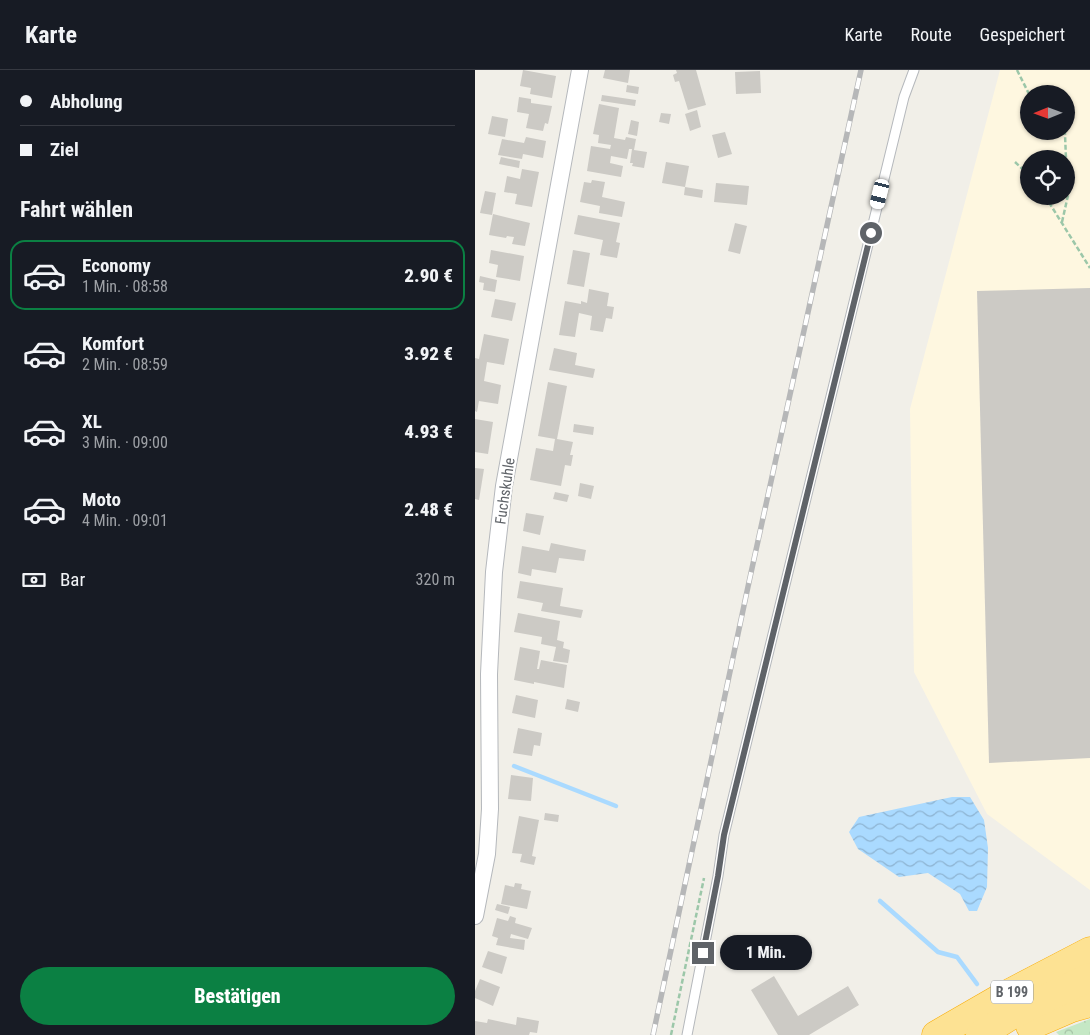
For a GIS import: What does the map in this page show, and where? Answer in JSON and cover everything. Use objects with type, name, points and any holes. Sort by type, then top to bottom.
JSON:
[{"type":"highway","name":"B 199","points":[[936,1035],[1000,998],[1090,951]]},
{"type":"highway","points":[[980,1035],[1012,1015],[1090,977]]},
{"type":"highway","name":"B 199","points":[[1008,1035],[1071,1008],[1090,1004]]},
{"type":"street","name":"Fuchskuhle","points":[[475,916],[487,854],[489,674],[494,572],[504,486],[580,70]]},
{"type":"lane","points":[[687,1035],[718,876],[724,835],[904,97],[914,70]]},
{"type":"path","points":[[1017,70],[1024,85]]},
{"type":"path","points":[[1015,162],[1020,167]]},
{"type":"path","points":[[1050,205],[1090,268]]},
{"type":"path","points":[[1062,224],[1066,205]]},
{"type":"path","points":[[671,1035],[705,869]]},
{"type":"shaded area","points":[[1000,70],[1090,70],[1090,890],[987,814],[914,672],[910,409]]},
{"type":"green space","points":[[1090,1019],[1090,1035],[1059,1035],[1056,1032]]},
{"type":"water","points":[[952,797],[970,797],[984,820],[988,848],[987,887],[977,911],[969,911],[960,894],[928,873],[899,877],[858,849],[849,832],[859,817]]},
{"type":"building","points":[[523,70],[556,76],[552,98],[530,94],[531,88],[520,86]]},
{"type":"building","points":[[605,70],[630,70],[628,83],[603,78]]},
{"type":"building","points":[[676,70],[696,70],[706,105],[688,110],[679,81],[675,82],[673,75],[677,73]]},
{"type":"building","points":[[760,71],[761,93],[736,94],[735,72]]},
{"type":"building","points":[[627,85],[639,87],[638,94],[626,92]]},
{"type":"building","points":[[602,95],[636,100],[635,106],[601,101]]},
{"type":"building","points":[[519,97],[531,99],[531,103],[552,106],[548,124],[545,123],[543,131],[526,128],[529,114],[517,112]]},
{"type":"building","points":[[599,104],[619,108],[614,138],[625,140],[626,137],[636,139],[634,150],[647,152],[644,168],[632,166],[633,163],[630,163],[632,149],[629,149],[627,159],[611,156],[610,163],[623,166],[621,177],[587,171],[591,146],[610,149],[611,145],[598,143],[599,135],[593,134]]},
{"type":"building","points":[[697,110],[701,127],[690,131],[685,114]]},
{"type":"building","points":[[661,113],[671,114],[669,124],[659,122]]},
{"type":"building","points":[[492,116],[508,119],[505,137],[488,134]]},
{"type":"building","points":[[631,120],[639,122],[637,136],[628,134]]},
{"type":"building","points":[[725,132],[732,154],[718,158],[712,135]]},
{"type":"building","points":[[526,137],[546,141],[543,158],[523,154],[522,159],[498,155],[502,139],[524,143]]},
{"type":"building","points":[[501,157],[520,161],[519,168],[499,164]]},
{"type":"building","points":[[666,162],[689,166],[685,187],[662,183]]},
{"type":"building","points":[[522,169],[539,172],[532,207],[515,204],[517,194],[504,192],[507,176],[520,179]]},
{"type":"building","points":[[592,180],[605,182],[602,197],[625,202],[622,217],[599,213],[600,206],[580,202],[584,182],[591,183]]},
{"type":"building","points":[[716,183],[749,186],[747,205],[714,202]]},
{"type":"building","points":[[685,187],[703,190],[702,198],[684,195]]},
{"type":"building","points":[[485,191],[496,193],[492,215],[480,213]]},
{"type":"building","points":[[493,214],[530,223],[525,246],[512,244],[514,237],[507,236],[506,238],[489,235]]},
{"type":"building","points":[[578,215],[620,223],[616,242],[620,243],[617,258],[600,255],[603,240],[574,234]]},
{"type":"building","points":[[735,223],[747,226],[740,254],[728,251]]},
{"type":"building","points":[[491,250],[524,256],[520,281],[496,277],[498,265],[489,263]]},
{"type":"building","points":[[573,250],[590,253],[584,287],[567,284]]},
{"type":"building","points":[[480,276],[497,280],[495,292],[483,290],[484,283],[479,282]]},
{"type":"building","points":[[1090,288],[1090,758],[989,763],[977,291]]},
{"type":"building","points":[[589,289],[609,293],[607,306],[614,307],[612,319],[606,318],[603,332],[590,330],[592,316],[579,313],[575,337],[559,335],[565,301],[581,304],[581,301],[587,303]]},
{"type":"building","points":[[495,299],[516,303],[512,321],[491,317]]},
{"type":"building","points":[[484,334],[509,339],[504,365],[487,362],[484,381],[501,385],[498,404],[479,401],[477,412],[475,411],[475,358],[479,359]]},
{"type":"building","points":[[554,348],[577,353],[575,365],[595,369],[593,378],[549,370]]},
{"type":"building","points":[[548,382],[567,386],[557,439],[573,442],[570,455],[573,455],[571,466],[565,465],[561,486],[530,480],[536,448],[553,451],[555,439],[538,436]]},
{"type":"building","points":[[475,419],[493,422],[488,454],[475,452]]},
{"type":"building","points":[[574,424],[594,427],[593,435],[573,432]]},
{"type":"building","points":[[475,468],[484,469],[479,500],[475,499]]},
{"type":"building","points":[[580,483],[594,486],[591,499],[578,496]]},
{"type":"building","points":[[555,492],[569,495],[567,502],[553,499]]},
{"type":"building","points":[[526,513],[544,516],[540,535],[523,531]]},
{"type":"building","points":[[551,543],[586,550],[584,561],[559,558],[556,573],[532,569],[531,576],[518,573],[522,546],[549,551]]},
{"type":"building","points":[[520,581],[563,588],[560,606],[583,610],[581,618],[541,611],[543,603],[517,598]]},
{"type":"building","points":[[518,613],[560,621],[557,640],[564,642],[563,648],[570,650],[568,663],[553,661],[556,647],[541,644],[542,637],[514,632]]},
{"type":"building","points":[[520,647],[540,651],[537,669],[539,669],[541,660],[567,665],[564,688],[514,680]]},
{"type":"building","points":[[516,695],[538,700],[535,718],[512,713]]},
{"type":"building","points":[[567,699],[580,702],[578,712],[565,709]]},
{"type":"building","points":[[518,728],[542,733],[540,746],[534,745],[532,756],[513,753]]},
{"type":"building","points":[[511,775],[533,778],[531,801],[508,799]]},
{"type":"building","points":[[545,813],[559,815],[558,822],[544,820]]},
{"type":"building","points":[[519,816],[539,820],[532,856],[536,857],[534,865],[520,862],[522,854],[512,853]]},
{"type":"building","points":[[515,883],[522,884],[521,889],[531,891],[527,909],[501,904],[505,885],[514,887]]},
{"type":"building","points":[[497,904],[510,907],[508,914],[495,910]]},
{"type":"building","points":[[510,916],[516,918],[515,923],[532,928],[528,939],[511,934],[510,938],[525,940],[524,950],[496,945],[498,938],[492,936],[497,918],[508,921]]},
{"type":"building","points":[[488,951],[507,957],[502,974],[482,967]]},
{"type":"building","points":[[774,976],[798,1016],[848,986],[859,1005],[809,1035],[778,1035],[751,990]]},
{"type":"building","points":[[480,979],[500,987],[493,1006],[475,998],[475,991]]},
{"type":"building","points":[[517,1017],[539,1021],[537,1033],[530,1032],[529,1035],[475,1035],[475,1021],[487,1023],[488,1019],[516,1025]]},
{"type":"waterway","points":[[514,766],[616,806]]},
{"type":"waterway","points":[[880,901],[938,952],[957,957],[977,984]]},
{"type":"railway","points":[[653,1035],[749,582],[861,70]]},
{"type":"route","points":[[703,953],[724,835],[871,233]]}]
